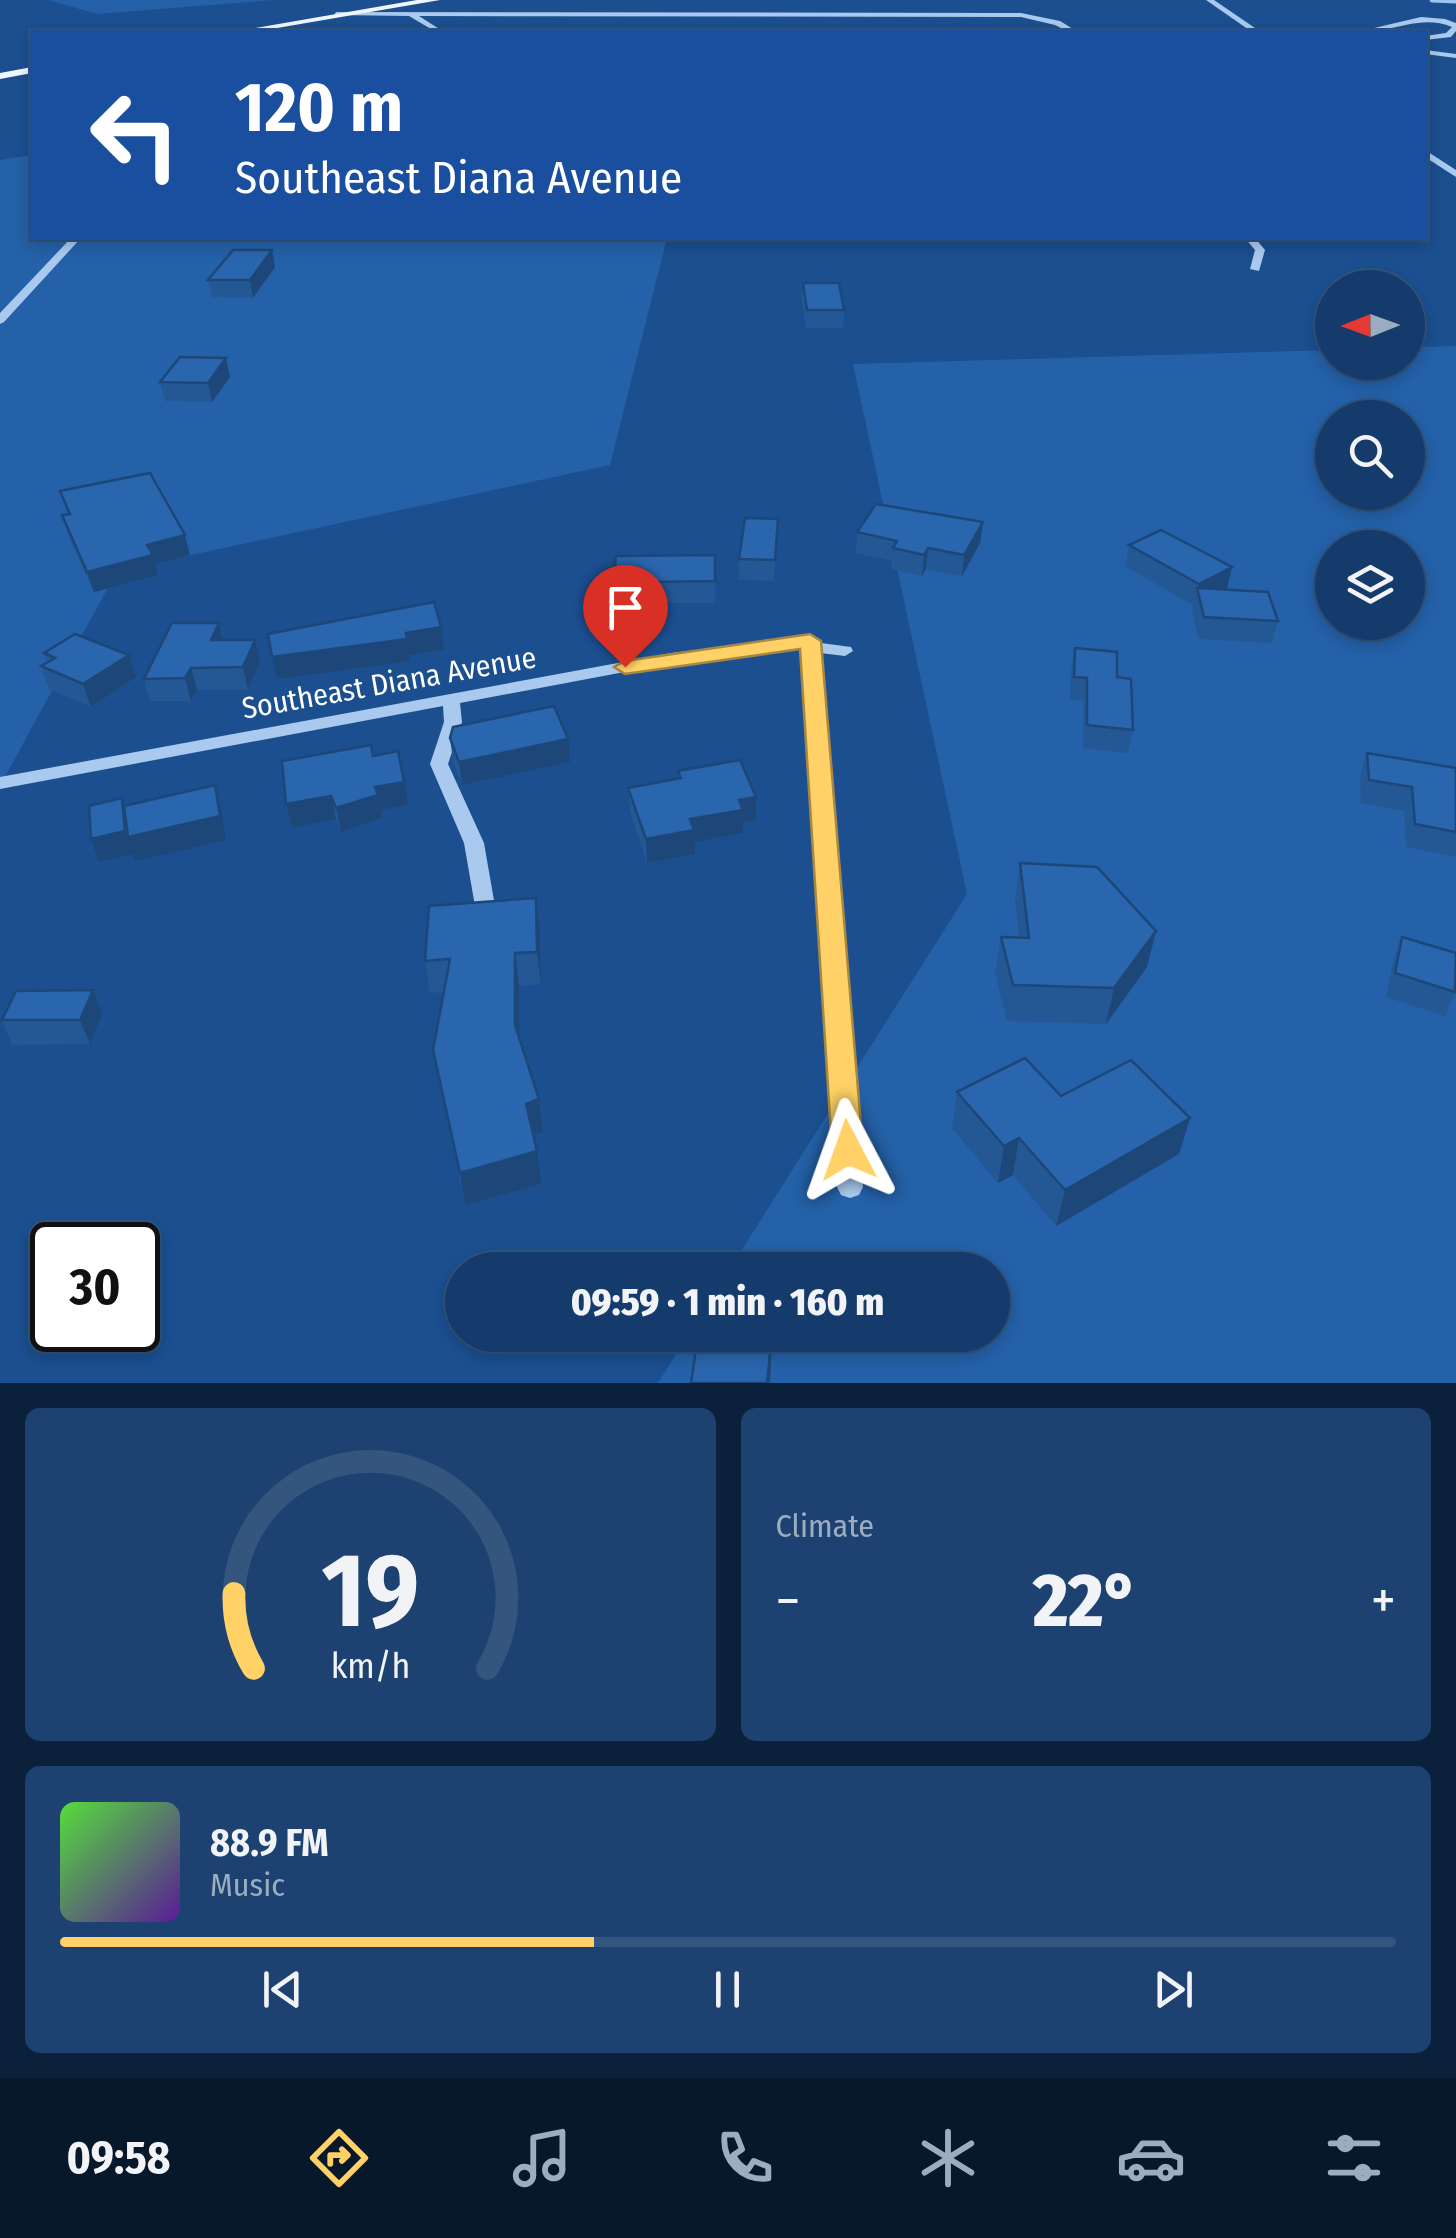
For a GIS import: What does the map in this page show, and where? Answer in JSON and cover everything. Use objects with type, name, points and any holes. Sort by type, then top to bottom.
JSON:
[{"type":"main road","points":[[256,30],[435,0]]},
{"type":"main road","points":[[0,76],[30,70]]},
{"type":"street","points":[[1210,0],[1253,30]]},
{"type":"street","points":[[336,14],[1021,15],[1070,30]]},
{"type":"street","points":[[411,15],[437,30]]},
{"type":"street","points":[[1369,30],[1413,20],[1438,19],[1456,26],[1448,34],[1428,38]]},
{"type":"street","points":[[1428,39],[1456,44]]},
{"type":"street","points":[[1428,52],[1456,56]]},
{"type":"street","points":[[1428,155],[1456,174]]},
{"type":"street","points":[[0,320],[74,240]]},
{"type":"street","points":[[1252,240],[1260,250],[1255,269]]},
{"type":"street","points":[[810,641],[850,1187]]},
{"type":"street","name":"Southeast Diana Avenue","points":[[0,783],[672,658],[810,641],[816,647],[845,651]]},
{"type":"street","points":[[451,700],[453,722],[439,764],[474,843],[486,912]]},
{"type":"shaded area","points":[[48,0],[274,0],[97,14]]},
{"type":"shaded area","points":[[30,155],[30,240],[674,240],[666,242],[610,465],[117,571],[0,786],[0,160]]},
{"type":"shaded area","points":[[1456,346],[1456,1383],[658,1383],[677,1352],[1010,1352],[1010,1252],[740,1252],[967,894],[853,364],[1315,350],[1315,380],[1425,380],[1425,347]]},
{"type":"building","points":[[233,250],[272,250],[250,280],[208,280]]},
{"type":"building","points":[[803,283],[839,283],[844,310],[807,310]]},
{"type":"building","points":[[180,357],[226,358],[208,383],[160,382]]},
{"type":"building","points":[[150,473],[185,535],[147,545],[153,555],[87,572],[62,515],[70,514],[60,491]]},
{"type":"building","points":[[876,504],[983,522],[964,555],[928,548],[924,555],[893,548],[897,541],[857,532]]},
{"type":"building","points":[[745,518],[778,519],[775,560],[739,559]]},
{"type":"building","points":[[1161,530],[1232,567],[1199,584],[1129,545]]},
{"type":"building","points":[[715,555],[715,581],[648,582],[648,591],[612,592],[616,556]]},
{"type":"building","points":[[1197,588],[1268,592],[1278,621],[1204,617]]},
{"type":"building","points":[[434,602],[441,627],[406,633],[407,639],[272,657],[268,634]]},
{"type":"building","points":[[172,623],[219,623],[211,640],[255,640],[243,667],[191,668],[185,678],[144,679]]},
{"type":"building","points":[[75,634],[129,655],[83,684],[41,666],[55,658],[44,653]]},
{"type":"building","points":[[1075,648],[1117,652],[1117,677],[1131,679],[1133,730],[1087,725],[1087,678],[1074,677]]},
{"type":"building","points":[[554,706],[568,739],[459,762],[450,738],[453,727]]},
{"type":"building","points":[[371,745],[373,756],[398,751],[404,782],[375,787],[378,795],[336,808],[331,796],[286,804],[282,761]]},
{"type":"building","points":[[1367,753],[1456,768],[1456,832],[1415,824],[1412,787],[1369,780]]},
{"type":"building","points":[[740,760],[756,797],[739,800],[743,810],[690,819],[694,830],[646,839],[628,788],[681,778],[678,771]]},
{"type":"building","points":[[215,785],[220,816],[128,837],[124,806]]},
{"type":"building","points":[[122,798],[125,831],[91,839],[89,806]]},
{"type":"building","points":[[1020,863],[1097,867],[1156,931],[1114,988],[1013,985],[1001,937],[1029,938]]},
{"type":"building","points":[[536,898],[537,952],[515,953],[515,1025],[539,1099],[526,1104],[537,1151],[460,1173],[433,1050],[450,959],[425,961],[429,906]]},
{"type":"building","points":[[1402,937],[1456,953],[1455,992],[1395,973]]},
{"type":"building","points":[[93,990],[80,1020],[2,1020],[16,991]]},
{"type":"building","points":[[1025,1058],[1061,1096],[1131,1060],[1190,1118],[1065,1190],[1019,1138],[1004,1146],[957,1092]]},
{"type":"building","points":[[696,1352],[770,1352],[767,1383],[691,1383]]},
{"type":"waterway","points":[[1432,0],[1456,1]]},
{"type":"route","points":[[625,667],[810,641],[848,1150]]}]
